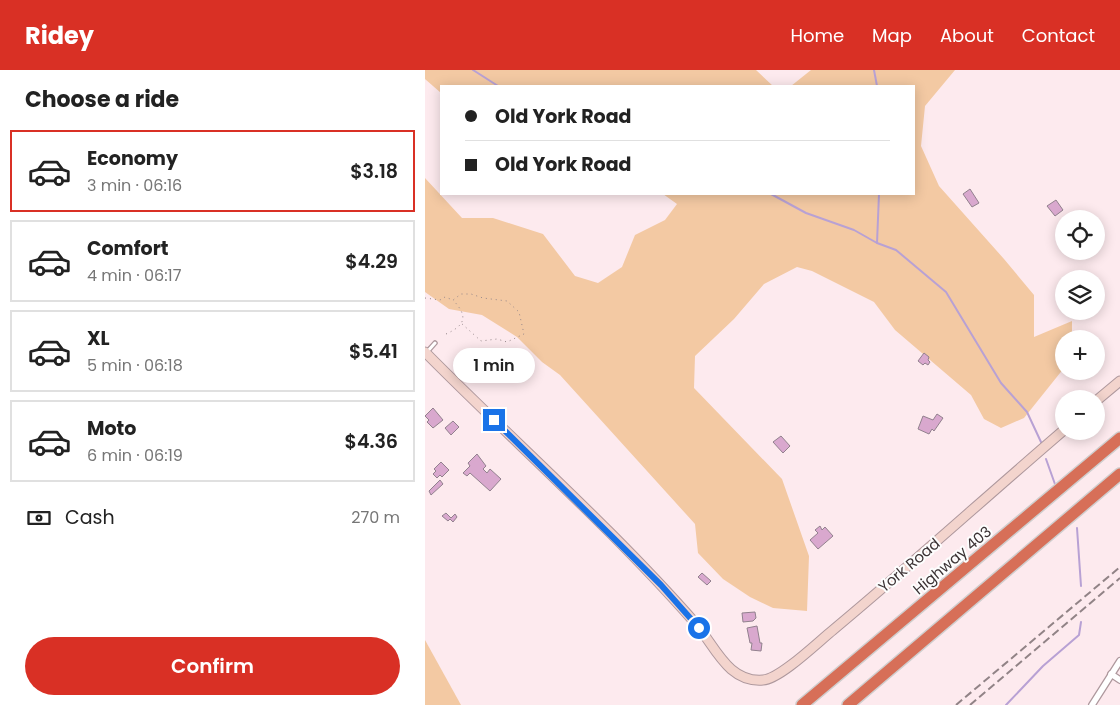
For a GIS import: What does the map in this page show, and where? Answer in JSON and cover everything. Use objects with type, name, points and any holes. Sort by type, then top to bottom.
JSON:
[{"type":"highway","name":"Highway 403","points":[[803,705],[1120,438]]},
{"type":"highway","points":[[848,705],[1120,474]]},
{"type":"street","name":"York Road","points":[[425,353],[661,585],[699,628],[719,657],[730,668],[745,678],[764,680],[782,672],[946,534],[1055,438]]},
{"type":"street","points":[[1105,394],[1120,381]]},
{"type":"street","points":[[1092,705],[1120,661]]},
{"type":"street","points":[[1111,674],[1120,680]]},
{"type":"lane","points":[[425,353],[435,343]]},
{"type":"path","points":[[453,300],[461,294],[471,294],[483,298],[507,301],[519,312],[524,334],[507,342],[497,339],[481,341],[461,323]]},
{"type":"path","points":[[425,298],[440,300],[445,297],[453,300],[461,309],[463,318],[461,323],[456,330],[446,334]]},
{"type":"shaded area","points":[[425,70],[756,70],[772,85],[440,85],[440,92],[425,79]]},
{"type":"shaded area","points":[[811,70],[955,70],[925,106],[921,146],[939,186],[1034,295],[1034,337],[1072,321],[1072,330],[1055,330],[1055,379],[1024,418],[1001,428],[984,419],[971,395],[895,330],[874,302],[812,271],[797,267],[764,284],[734,319],[695,356],[694,388],[782,479],[809,556],[807,611],[773,608],[750,597],[723,579],[698,553],[695,524],[560,375],[542,362],[517,337],[482,315],[449,309],[425,292],[425,178],[462,218],[493,218],[543,234],[575,276],[598,283],[622,267],[635,235],[665,220],[677,204],[664,195],[915,195],[915,85],[792,85]]},
{"type":"shaded area","points":[[425,640],[461,705],[425,705]]},
{"type":"building","points":[[970,189],[979,203],[972,207],[963,194]]},
{"type":"building","points":[[1056,200],[1063,210],[1055,210],[1055,216],[1047,206]]},
{"type":"building","points":[[924,353],[929,357],[928,360],[930,362],[928,365],[925,363],[923,365],[918,361]]},
{"type":"building","points":[[433,408],[443,420],[433,428],[427,422],[429,420],[425,416]]},
{"type":"building","points":[[937,414],[943,418],[934,431],[932,429],[929,434],[918,429],[923,416],[933,420]]},
{"type":"building","points":[[453,421],[459,427],[451,435],[445,428]]},
{"type":"building","points":[[781,436],[790,446],[783,453],[773,442]]},
{"type":"building","points":[[477,454],[486,466],[483,469],[487,473],[490,469],[501,479],[490,491],[470,473],[467,476],[463,473],[470,466],[468,463]]},
{"type":"building","points":[[441,462],[449,470],[442,477],[440,475],[437,478],[433,474],[436,471],[434,469]]},
{"type":"building","points":[[440,480],[443,484],[431,495],[429,491]]},
{"type":"building","points":[[446,513],[451,518],[455,514],[457,517],[453,522],[450,519],[448,521],[442,516]]},
{"type":"building","points":[[820,526],[822,530],[825,527],[833,536],[818,549],[810,540],[818,533],[815,530]]},
{"type":"building","points":[[702,573],[711,581],[707,585],[698,577]]},
{"type":"building","points":[[755,612],[756,618],[753,621],[743,622],[742,613]]},
{"type":"building","points":[[757,626],[760,643],[762,643],[761,651],[751,650],[752,643],[750,643],[747,628]]},
{"type":"waterway","points":[[473,70],[496,85]]},
{"type":"waterway","points":[[874,70],[877,85]]},
{"type":"waterway","points":[[773,195],[806,213],[854,230],[877,243],[896,250],[946,292],[1001,383],[1027,412],[1041,442]]},
{"type":"waterway","points":[[877,243],[879,195]]},
{"type":"waterway","points":[[1046,459],[1056,487]]},
{"type":"waterway","points":[[1077,528],[1081,586]]},
{"type":"waterway","points":[[1006,705],[1043,666],[1079,635],[1081,622]]},
{"type":"railway","points":[[956,705],[1120,567]]},
{"type":"railway","points":[[970,705],[1120,578]]},
{"type":"route","points":[[494,420],[661,585],[699,628]]}]
